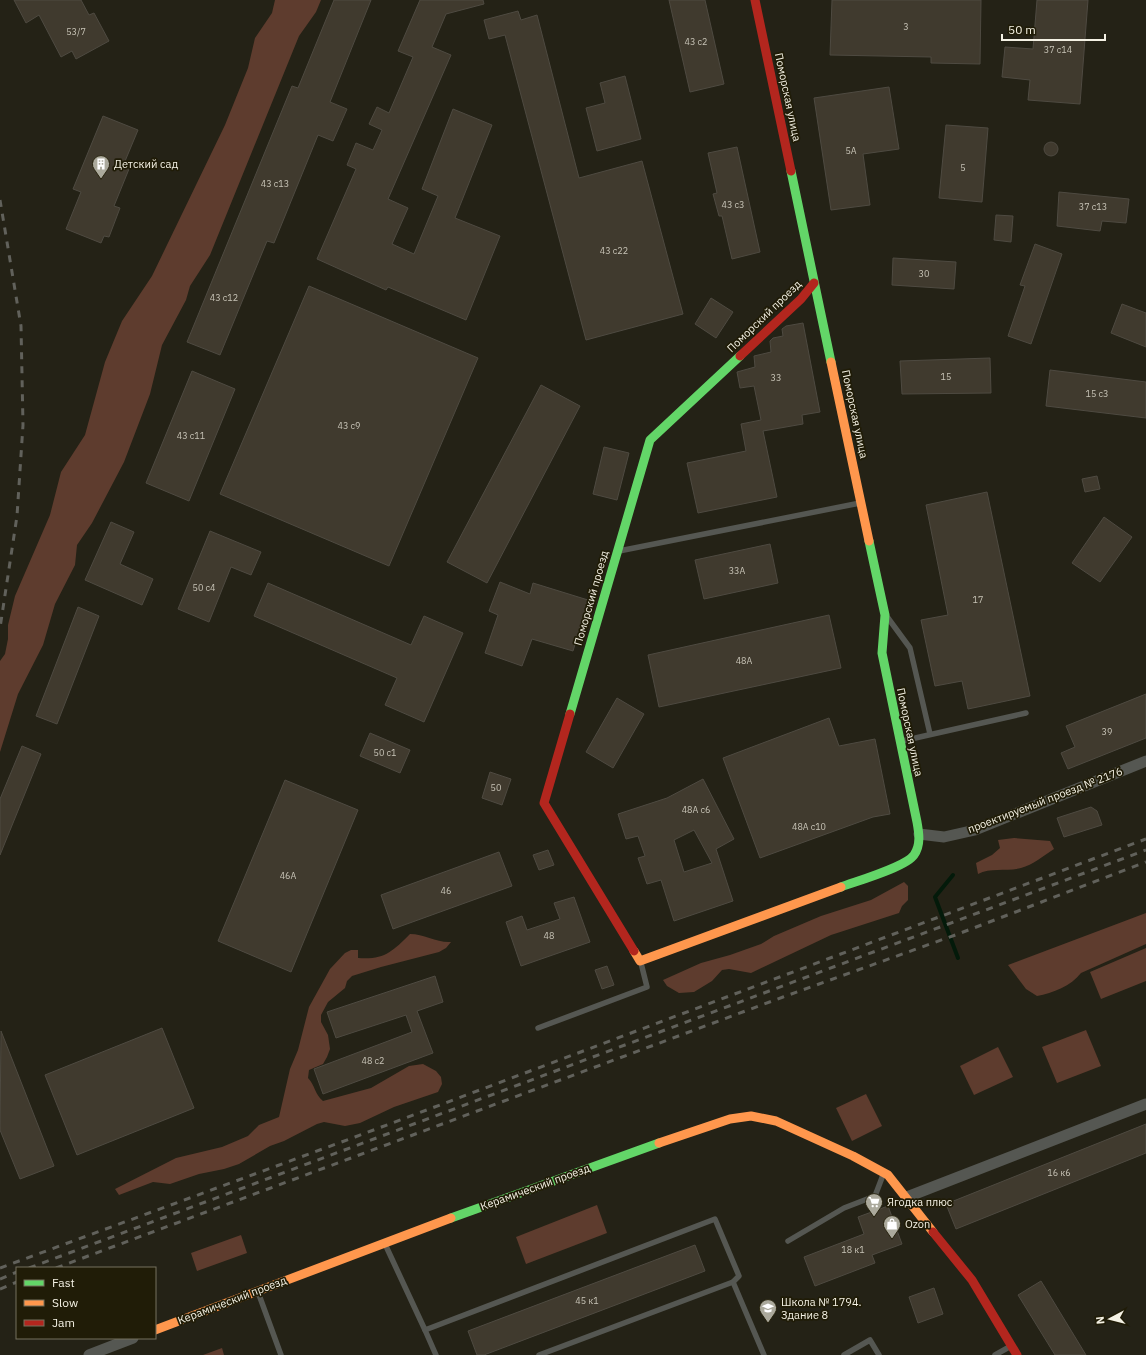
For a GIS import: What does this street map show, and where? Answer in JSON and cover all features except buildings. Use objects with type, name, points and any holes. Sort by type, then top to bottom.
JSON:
[{"type":"street","name":"Поморская улица","points":[[755,0],[814,283],[886,615],[882,653],[919,834]]},
{"type":"street","name":"Поморский проезд","points":[[640,961],[544,804],[650,440],[801,299],[814,283]]},
{"type":"street","name":"проектируемый проезд № 2176","points":[[919,834],[944,837],[975,830],[1146,761]]},
{"type":"street","points":[[640,961],[906,863],[911,859],[918,848],[919,834]]},
{"type":"street","points":[[907,1197],[1146,1104]]},
{"type":"street","name":"Керамический проезд","points":[[156,1330],[384,1242],[575,1172],[730,1119],[751,1116],[776,1121],[853,1156],[884,1173],[907,1197],[972,1280],[1017,1355]]},
{"type":"street","points":[[89,1355],[130,1339]]},
{"type":"lane","points":[[617,552],[862,502]]},
{"type":"lane","points":[[886,615],[910,648],[930,734]]},
{"type":"lane","points":[[900,742],[1026,713]]},
{"type":"lane","points":[[538,1028],[647,988],[640,961]]},
{"type":"lane","points":[[788,1241],[844,1208],[875,1196],[884,1173]]},
{"type":"lane","points":[[425,1330],[715,1219],[739,1276],[733,1282],[539,1355]]},
{"type":"lane","points":[[384,1242],[436,1355]]},
{"type":"lane","points":[[733,1282],[764,1355]]},
{"type":"lane","points":[[257,1291],[281,1355]]},
{"type":"lane","points":[[844,1355],[870,1340],[879,1355]]},
{"type":"lane","points":[[995,1355],[1011,1345]]},
{"type":"shaded area","points":[[275,0],[321,0],[316,12],[299,36],[210,255],[190,286],[186,300],[162,345],[150,394],[124,462],[92,523],[77,545],[75,565],[55,604],[43,645],[18,694],[0,752],[0,661],[5,654],[8,639],[8,625],[15,596],[50,515],[61,472],[85,435],[105,362],[122,321],[152,276],[225,125],[248,68],[255,38],[272,13]]},
{"type":"shaded area","points":[[1014,838],[1050,841],[1054,849],[1034,863],[1025,867],[988,871],[978,874],[976,863],[992,855],[1000,848],[998,840]]},
{"type":"shaded area","points":[[904,882],[908,886],[908,900],[902,906],[899,913],[831,935],[751,973],[729,969],[722,970],[712,981],[694,992],[679,993],[667,986],[663,980],[701,963],[761,944],[774,936],[821,916],[871,900]]},
{"type":"shaded area","points":[[1146,913],[1146,944],[1081,973],[1072,982],[1055,991],[1037,996],[1026,989],[1008,965]]},
{"type":"shaded area","points":[[410,934],[451,942],[446,948],[439,952],[352,976],[347,981],[345,988],[328,1002],[321,1015],[321,1022],[328,1035],[330,1049],[323,1064],[309,1070],[308,1078],[318,1096],[323,1101],[371,1088],[409,1066],[423,1064],[436,1071],[441,1077],[442,1084],[438,1092],[394,1107],[360,1123],[345,1126],[324,1122],[317,1124],[284,1141],[270,1146],[239,1164],[224,1169],[199,1174],[170,1184],[153,1182],[119,1195],[115,1189],[176,1158],[222,1147],[248,1136],[259,1125],[279,1117],[290,1069],[298,1050],[309,1007],[330,969],[345,953],[351,950],[358,950],[358,958],[375,958],[387,954]]},
{"type":"shaded area","points":[[1146,948],[1146,981],[1101,999],[1090,972]]},
{"type":"shaded area","points":[[1086,1030],[1101,1066],[1057,1083],[1042,1047]]},
{"type":"shaded area","points":[[998,1047],[1013,1077],[974,1095],[960,1066]]},
{"type":"shaded area","points":[[866,1094],[882,1126],[852,1141],[836,1108]]},
{"type":"shaded area","points":[[597,1205],[607,1233],[526,1264],[516,1237]]},
{"type":"shaded area","points":[[241,1235],[247,1253],[197,1271],[191,1253]]},
{"type":"shaded area","points":[[222,1348],[224,1355],[203,1355]]},
{"type":"waterway","points":[[953,875],[935,897],[958,958]]},
{"type":"railway","points":[[0,200],[21,326],[23,425],[17,516],[0,628]]},
{"type":"railway","points":[[0,1268],[355,1137],[1146,839]]},
{"type":"railway","points":[[32,1267],[1146,850]]},
{"type":"railway","points":[[59,1267],[783,997],[958,934],[1146,862]]},
{"type":"railway","points":[[0,1279],[16,1272]]},
{"type":"railway","points":[[0,1289],[16,1282]]},
{"type":"traffic: fast","points":[[791,171],[831,362]]},
{"type":"traffic: fast","points":[[570,714],[650,440],[740,356]]},
{"type":"traffic: fast","points":[[841,887],[892,869],[909,860],[914,855],[919,843],[917,822],[882,653],[885,615],[869,541]]},
{"type":"traffic: fast","points":[[451,1218],[659,1143]]},
{"type":"traffic: slow","points":[[831,362],[869,541]]},
{"type":"traffic: slow","points":[[634,951],[640,961],[841,887]]},
{"type":"traffic: slow","points":[[659,1143],[730,1119],[751,1116],[776,1121],[853,1156],[888,1175],[933,1232]]},
{"type":"traffic: slow","points":[[156,1330],[451,1218]]},
{"type":"traffic: jam","points":[[755,0],[791,171]]},
{"type":"traffic: jam","points":[[740,356],[801,299],[814,283]]},
{"type":"traffic: jam","points":[[570,714],[544,803],[634,951]]},
{"type":"traffic: jam","points":[[933,1232],[972,1280],[1017,1355]]},
{"type":"place","name":"Детский сад","points":[[101,179]]},
{"type":"place","name":"Ягодка плюс","points":[[874,1217]]},
{"type":"place","name":"Ozon","points":[[892,1239]]},
{"type":"place","name":"Школа № 1794. Здание 8","points":[[768,1323]]}]
